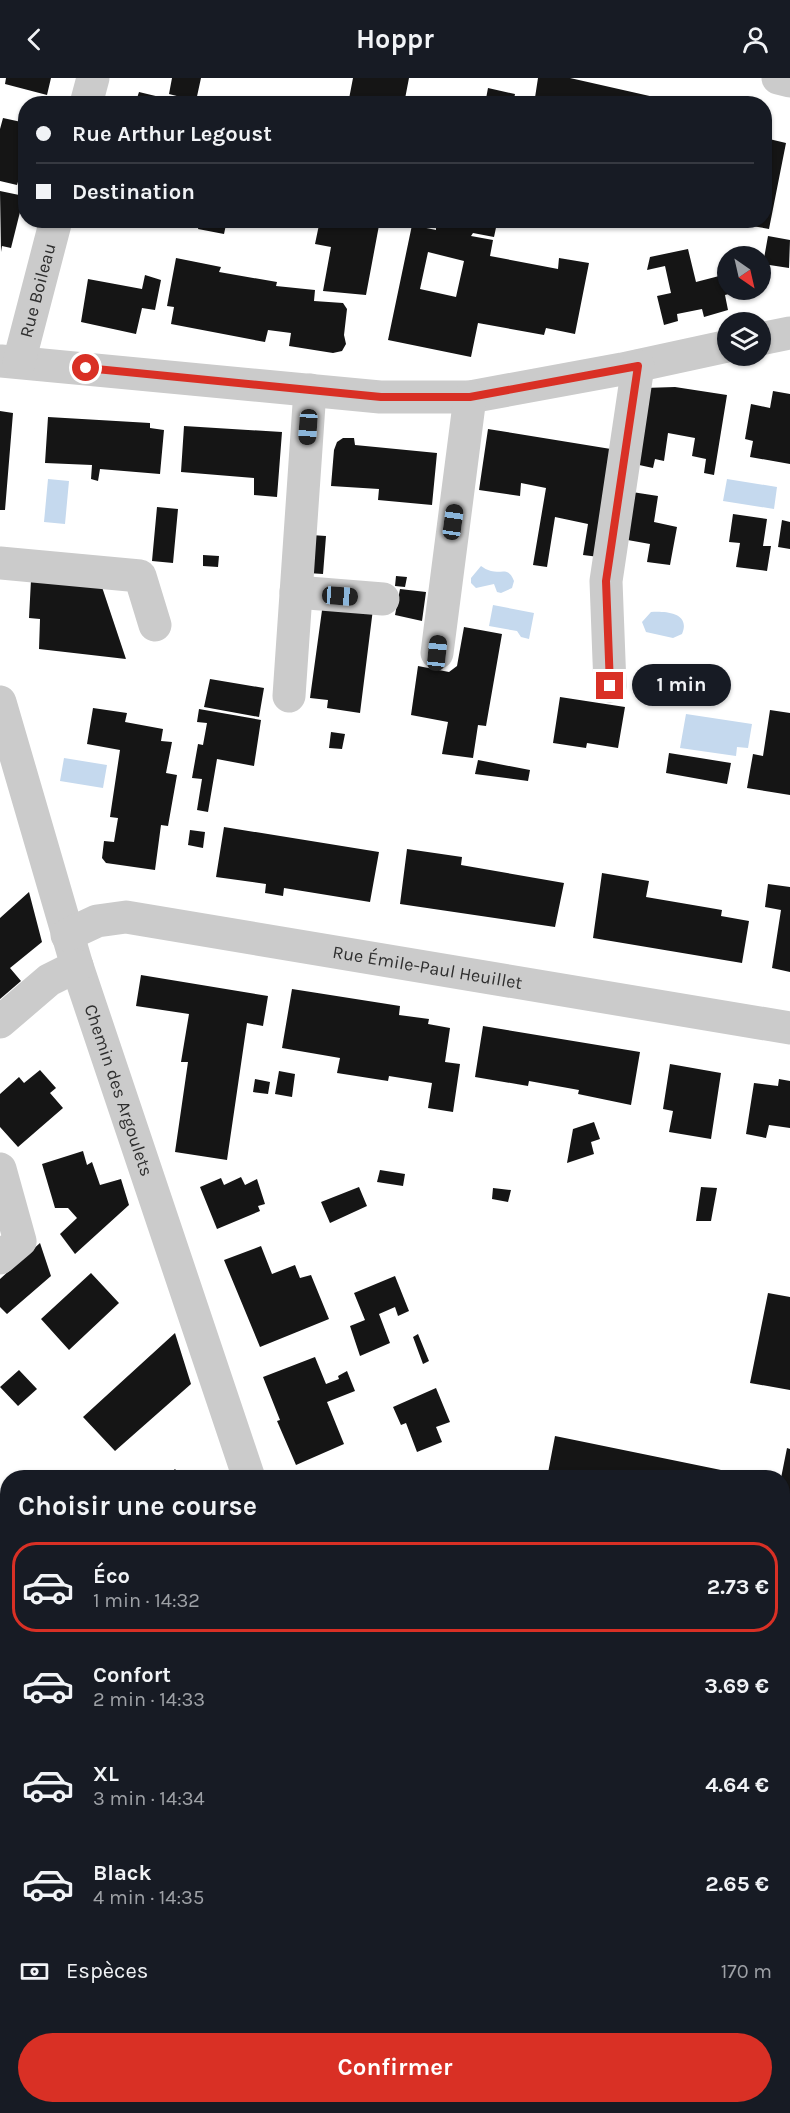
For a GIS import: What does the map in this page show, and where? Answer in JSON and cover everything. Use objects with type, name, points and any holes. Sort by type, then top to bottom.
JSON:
[{"type":"street","points":[[88,96],[93,78]]},
{"type":"street","points":[[778,78],[790,81]]},
{"type":"street","name":"Rue Boileau","points":[[10,361],[53,228]]},
{"type":"street","points":[[771,337],[790,333]]},
{"type":"street","points":[[10,361],[381,397],[470,397],[638,366],[717,348]]},
{"type":"street","points":[[610,686],[606,581],[638,366]]},
{"type":"street","points":[[289,696],[310,390]]},
{"type":"street","points":[[437,653],[470,397]]},
{"type":"street","points":[[0,563],[140,576],[155,625]]},
{"type":"street","points":[[296,592],[383,599]]},
{"type":"street","name":"Chemin des Argoulets","points":[[0,702],[67,935],[246,1470]]},
{"type":"street","name":"Rue Émile-Paul Heuillet","points":[[67,935],[97,921],[126,917],[790,1028]]},
{"type":"street","points":[[0,1022],[49,980],[77,966]]},
{"type":"street","points":[[0,1169],[20,1241],[0,1258]]},
{"type":"water","points":[[48,479],[69,481],[65,524],[44,522]]},
{"type":"water","points":[[727,479],[777,487],[774,509],[723,501]]},
{"type":"water","points":[[481,566],[495,572],[507,572],[514,581],[512,588],[501,593],[497,592],[494,584],[476,588],[471,583],[471,578]]},
{"type":"water","points":[[493,605],[534,613],[529,639],[521,637],[517,631],[489,626]]},
{"type":"water","points":[[651,612],[676,615],[683,622],[682,634],[673,638],[646,632],[642,622]]},
{"type":"water","points":[[686,714],[752,724],[748,748],[737,747],[736,756],[680,748]]},
{"type":"water","points":[[64,758],[107,765],[103,788],[60,781]]},
{"type":"building","points":[[6,78],[51,78],[47,95],[5,84]]},
{"type":"building","points":[[172,78],[201,78],[197,96],[169,94]]},
{"type":"building","points":[[353,78],[409,78],[406,96],[350,96]]},
{"type":"building","points":[[538,78],[570,78],[650,96],[535,96]]},
{"type":"building","points":[[488,88],[515,94],[515,96],[486,96]]},
{"type":"building","points":[[139,92],[156,96],[138,96]]},
{"type":"building","points":[[3,118],[18,121],[17,185],[0,181],[0,129]]},
{"type":"building","points":[[772,140],[786,143],[772,214]]},
{"type":"building","points":[[0,191],[18,195],[18,220],[11,248],[2,246],[1,252]]},
{"type":"building","points":[[198,228],[225,228],[224,234]]},
{"type":"building","points":[[318,228],[379,228],[366,295],[323,291],[331,247],[315,244]]},
{"type":"building","points":[[411,228],[436,230],[436,228],[496,228],[494,237],[473,233],[471,236],[493,240],[490,256],[558,269],[559,258],[589,263],[575,334],[546,328],[544,335],[478,323],[471,357],[388,340]],"holes":[[[428,252],[464,261],[456,297],[420,289]]]},
{"type":"building","points":[[768,236],[790,240],[789,268],[771,265],[771,246],[766,246]]},
{"type":"building","points":[[688,249],[696,282],[717,277],[717,300],[726,300],[728,310],[704,317],[702,309],[677,314],[678,321],[664,325],[657,296],[671,293],[665,266],[647,270],[650,257]]},
{"type":"building","points":[[176,258],[221,267],[219,272],[277,282],[276,286],[315,290],[314,301],[343,303],[347,309],[344,335],[346,344],[342,351],[333,353],[289,346],[291,333],[268,330],[265,342],[171,324],[174,307],[167,306]]},
{"type":"building","points":[[145,275],[161,280],[155,310],[142,308],[136,334],[81,322],[88,279],[142,289]]},
{"type":"building","points":[[675,387],[727,395],[714,475],[704,473],[706,459],[692,456],[695,438],[668,433],[664,461],[655,459],[653,468],[630,463],[644,388]]},
{"type":"building","points":[[773,391],[790,394],[790,464],[750,457],[753,441],[745,439],[751,404],[770,408]]},
{"type":"building","points":[[0,411],[13,413],[5,510],[0,510]]},
{"type":"building","points":[[48,417],[150,423],[150,428],[164,430],[160,474],[100,469],[98,481],[91,479],[92,465],[45,463]]},
{"type":"building","points":[[184,426],[282,432],[277,497],[254,495],[254,478],[181,472]]},
{"type":"building","points":[[488,429],[617,450],[599,557],[583,555],[588,524],[555,517],[547,567],[533,565],[546,488],[521,483],[520,496],[479,490]]},
{"type":"building","points":[[343,438],[354,438],[355,445],[437,453],[432,505],[378,500],[379,489],[331,486],[334,450],[337,442]]},
{"type":"building","points":[[632,492],[658,496],[654,522],[677,527],[670,565],[647,562],[650,544],[622,539]]},
{"type":"building","points":[[157,507],[178,509],[173,563],[152,561]]},
{"type":"building","points":[[733,514],[767,519],[763,546],[771,546],[767,571],[736,567],[740,543],[729,542]]},
{"type":"building","points":[[782,520],[790,522],[790,549],[778,547]]},
{"type":"building","points":[[311,535],[326,536],[323,574],[308,573]]},
{"type":"building","points":[[203,555],[219,556],[218,567],[203,566]]},
{"type":"building","points":[[396,576],[407,577],[405,587],[395,586]]},
{"type":"building","points":[[31,580],[102,587],[126,659],[39,649],[40,619],[29,618]]},
{"type":"building","points":[[400,589],[426,592],[422,621],[395,615]]},
{"type":"building","points":[[323,603],[373,609],[360,713],[327,708],[328,700],[310,698]]},
{"type":"building","points":[[464,627],[502,634],[486,726],[478,725],[473,758],[442,754],[448,722],[411,715],[418,666],[449,672],[457,666]]},
{"type":"building","points":[[210,679],[264,688],[259,717],[204,707]]},
{"type":"building","points":[[560,697],[625,707],[618,748],[587,743],[586,748],[553,743]]},
{"type":"building","points":[[93,708],[127,713],[125,722],[163,729],[161,741],[172,742],[166,773],[177,775],[168,826],[161,825],[155,870],[106,863],[102,858],[104,841],[114,842],[118,818],[110,817],[120,750],[87,744]]},
{"type":"building","points":[[199,709],[261,720],[254,766],[217,759],[208,812],[197,810],[202,779],[192,778],[198,744],[203,745],[207,723],[197,722]]},
{"type":"building","points":[[770,710],[790,713],[790,795],[747,788],[753,754],[763,756]]},
{"type":"building","points":[[331,732],[345,734],[342,749],[329,748]]},
{"type":"building","points":[[669,753],[731,763],[727,784],[666,773]]},
{"type":"building","points":[[478,760],[530,770],[528,781],[475,774]]},
{"type":"building","points":[[224,827],[379,852],[370,902],[284,888],[283,896],[265,893],[266,884],[216,877]]},
{"type":"building","points":[[190,830],[205,832],[203,848],[188,845]]},
{"type":"building","points":[[407,849],[462,857],[461,865],[564,883],[555,927],[400,904]]},
{"type":"building","points":[[602,873],[649,881],[646,897],[722,910],[721,916],[749,921],[742,963],[593,938]]},
{"type":"building","points":[[768,884],[790,887],[790,972],[772,968],[781,910],[765,907]]},
{"type":"building","points":[[29,892],[42,942],[10,968],[21,981],[0,999],[0,918]]},
{"type":"building","points":[[141,975],[268,996],[263,1026],[247,1023],[227,1160],[175,1152],[188,1062],[181,1062],[189,1014],[136,1006]]},
{"type":"building","points":[[292,989],[400,1006],[399,1015],[429,1019],[428,1024],[450,1028],[445,1062],[460,1064],[453,1112],[428,1108],[432,1083],[389,1076],[388,1081],[337,1073],[340,1058],[282,1048]]},
{"type":"building","points":[[483,1026],[640,1052],[631,1105],[578,1094],[579,1090],[529,1081],[528,1086],[475,1077]]},
{"type":"building","points":[[670,1064],[721,1073],[711,1139],[669,1132],[673,1111],[663,1109]]},
{"type":"building","points":[[40,1070],[56,1088],[50,1093],[63,1108],[18,1147],[0,1127],[0,1094],[19,1077],[24,1083]]},
{"type":"building","points":[[279,1071],[295,1074],[292,1097],[275,1094]]},
{"type":"building","points":[[255,1079],[270,1082],[268,1094],[253,1092]]},
{"type":"building","points":[[779,1079],[790,1081],[790,1128],[769,1125],[766,1138],[746,1134],[754,1083],[778,1086]]},
{"type":"building","points":[[594,1122],[600,1139],[591,1142],[594,1154],[567,1163],[573,1129]]},
{"type":"building","points":[[83,1151],[87,1165],[92,1162],[100,1185],[121,1179],[129,1205],[75,1254],[60,1234],[77,1218],[68,1208],[55,1208],[42,1164]]},
{"type":"building","points":[[380,1170],[405,1174],[403,1186],[377,1182]]},
{"type":"building","points":[[241,1177],[245,1185],[257,1179],[265,1204],[258,1206],[260,1211],[217,1229],[200,1187],[221,1178],[224,1185]]},
{"type":"building","points":[[359,1187],[367,1206],[330,1223],[321,1202]]},
{"type":"building","points":[[701,1187],[717,1188],[711,1221],[696,1221]]},
{"type":"building","points":[[493,1188],[511,1190],[508,1202],[492,1199]]},
{"type":"building","points":[[40,1243],[51,1276],[7,1314],[0,1307],[0,1279]]},
{"type":"building","points":[[261,1246],[272,1274],[295,1265],[300,1278],[311,1275],[329,1319],[260,1347],[224,1260]]},
{"type":"building","points":[[91,1273],[119,1303],[69,1350],[41,1319]]},
{"type":"building","points":[[395,1276],[409,1311],[398,1316],[395,1307],[379,1314],[390,1343],[360,1356],[350,1326],[365,1320],[354,1293]]},
{"type":"building","points":[[768,1293],[790,1297],[790,1390],[750,1383]]},
{"type":"building","points":[[175,1333],[191,1384],[115,1451],[83,1417]]},
{"type":"building","points":[[418,1334],[429,1361],[423,1364],[413,1337]]},
{"type":"building","points":[[315,1357],[326,1384],[339,1379],[338,1376],[347,1371],[355,1391],[327,1402],[344,1444],[296,1465],[277,1421],[280,1420],[263,1377]]},
{"type":"building","points":[[19,1370],[37,1389],[18,1406],[0,1387]]},
{"type":"building","points":[[436,1388],[450,1422],[436,1427],[442,1442],[417,1452],[406,1423],[401,1425],[393,1407]]},
{"type":"building","points":[[555,1436],[721,1470],[549,1470]]},
{"type":"building","points":[[787,1448],[790,1449],[790,1470],[783,1470]]},
{"type":"route","points":[[86,368],[381,397],[470,397],[638,366],[606,581],[610,686]]}]
